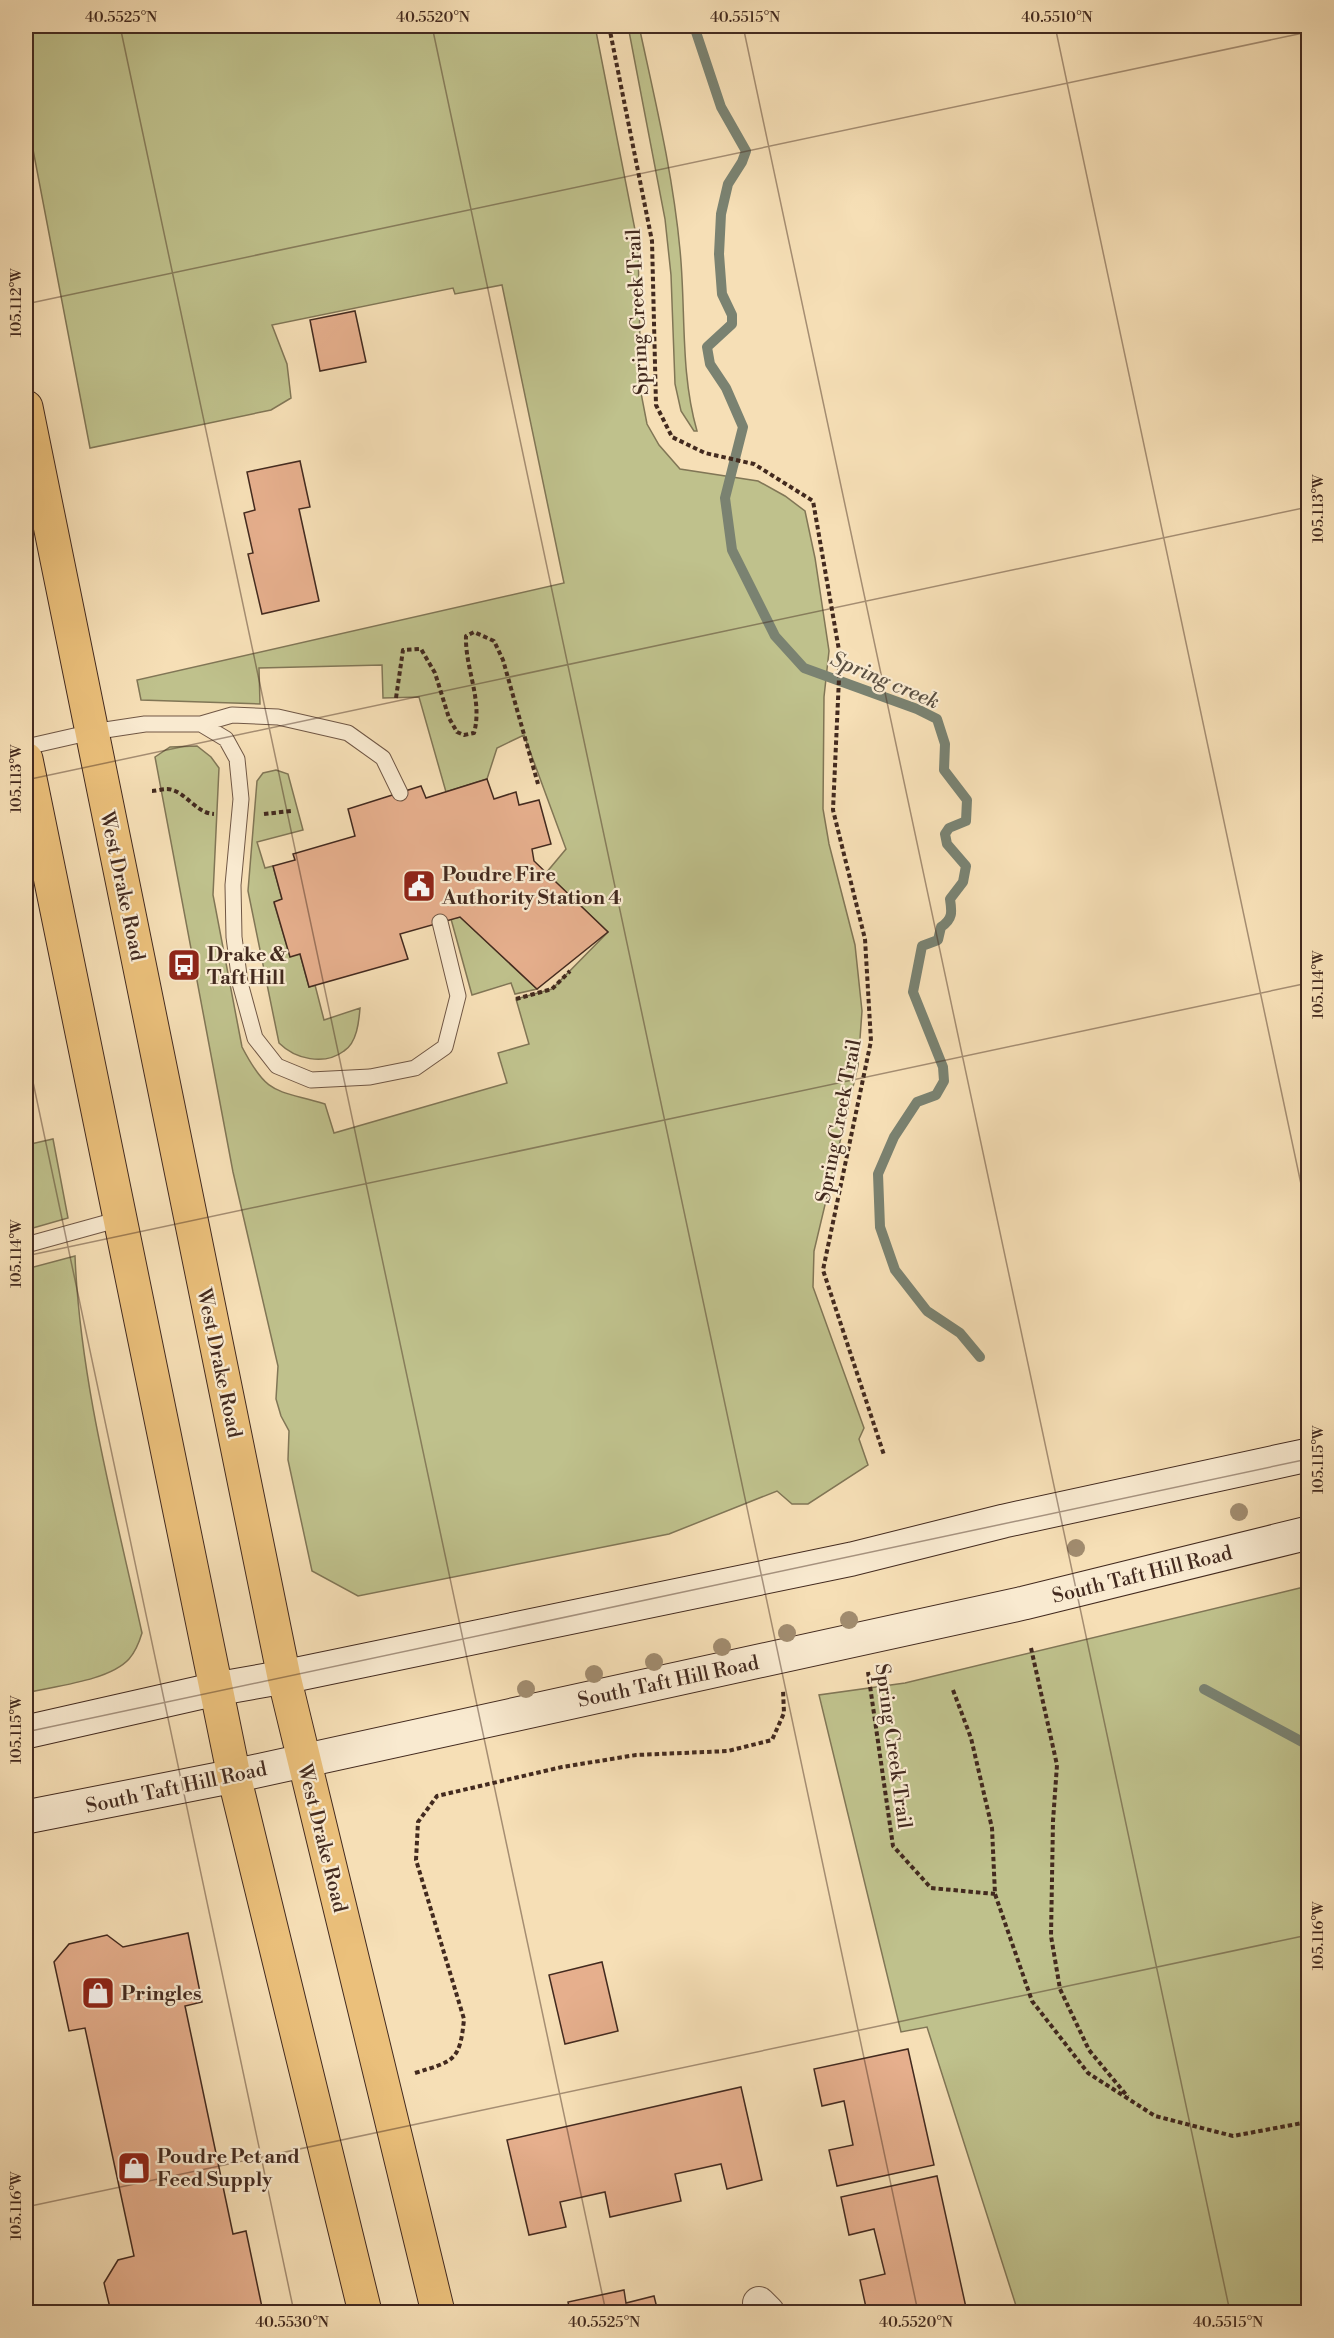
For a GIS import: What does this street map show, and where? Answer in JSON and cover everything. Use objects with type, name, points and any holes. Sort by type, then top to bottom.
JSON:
[{"type":"main road","name":"West Drake Road","points":[[26,407],[284,1677],[438,2313]]},
{"type":"main road","points":[[26,759],[234,1776],[365,2313]]},
{"type":"main road","points":[[26,1732],[216,1689],[284,1677],[852,1559],[1004,1521],[1308,1455]]},
{"type":"main road","name":"South Taft Hill Road","points":[[26,1817],[234,1776],[1024,1603],[1308,1533]]},
{"type":"lane","points":[[26,747],[92,732],[145,724],[201,724],[232,715],[278,717],[348,733],[383,758],[400,793]]},
{"type":"lane","points":[[201,724],[226,740],[237,759],[241,799],[233,885],[234,937],[240,983],[255,1038],[277,1065],[311,1080],[370,1077],[415,1068],[445,1047],[458,996],[440,922]]},
{"type":"lane","points":[[26,1245],[120,1219]]},
{"type":"path","name":"Spring Creek Trail","points":[[609,26],[652,241],[656,405],[672,437],[705,453],[754,464],[813,501],[840,656],[833,810],[865,939],[871,1041],[823,1270],[884,1455]]},
{"type":"path","points":[[396,698],[403,650],[421,649],[435,673],[449,718],[457,732],[464,735],[474,733],[477,705],[466,636],[474,632],[494,640],[503,660],[538,784]]},
{"type":"path","points":[[152,791],[168,789],[201,811],[211,814]]},
{"type":"path","points":[[257,814],[291,811]]},
{"type":"path","points":[[516,999],[552,989],[570,971]]},
{"type":"path","name":"Spring Creek Trail","points":[[863,1638],[893,1846],[931,1888],[994,1894]]},
{"type":"path","points":[[1031,1648],[1057,1765],[1053,1821],[1051,1936],[1060,1989],[1089,2050],[1131,2100]]},
{"type":"path","points":[[382,2083],[448,2062],[462,2045],[464,2019],[416,1860],[418,1822],[437,1796],[561,1767],[636,1755],[728,1751],[772,1740],[784,1713],[780,1656]]},
{"type":"path","points":[[953,1689],[971,1738],[992,1828],[994,1894],[1032,2001],[1088,2073],[1155,2116],[1233,2136],[1308,2122]]},
{"type":"green space","points":[[26,26],[595,26],[638,245],[641,393],[647,424],[659,445],[680,469],[758,481],[785,496],[805,511],[815,558],[829,651],[824,697],[823,809],[829,844],[855,945],[862,1011],[858,1066],[814,1251],[813,1287],[864,1428],[859,1439],[868,1465],[808,1504],[792,1504],[777,1491],[669,1534],[358,1596],[312,1571],[288,1460],[289,1431],[276,1399],[278,1366],[233,1172],[155,757],[170,747],[197,746],[211,757],[219,768],[213,895],[242,1047],[259,1075],[275,1089],[325,1104],[334,1133],[507,1083],[498,1053],[529,1044],[516,999],[552,989],[608,932],[546,873],[566,849],[524,735],[497,748],[487,779],[446,792],[419,697],[383,698],[382,665],[259,668],[260,704],[141,700],[137,680],[564,583],[502,285],[455,294],[453,288],[272,325],[287,364],[291,398],[271,410],[90,448],[26,113]]},
{"type":"green space","points":[[628,26],[639,26],[668,165],[680,250],[688,386],[697,431],[694,431],[681,411],[675,384],[671,275],[665,219]]},
{"type":"green space","points":[[276,770],[288,774],[303,830],[257,842],[265,868],[273,866],[282,899],[274,903],[290,956],[300,954],[309,987],[315,985],[324,1020],[360,1008],[352,1043],[336,1056],[328,1058],[301,1057],[279,1043],[248,891],[257,781],[263,773]]},
{"type":"green space","points":[[460,917],[537,989],[515,994],[511,983],[472,995],[451,919]]},
{"type":"green space","points":[[53,1139],[68,1218],[26,1230],[26,1145]]},
{"type":"green space","points":[[75,1256],[78,1303],[91,1398],[142,1633],[129,1659],[108,1673],[80,1682],[26,1693],[26,1269]]},
{"type":"green space","points":[[1308,1586],[1308,2312],[1018,2312],[927,2027],[901,2032],[819,1695],[905,1683]]},
{"type":"building","points":[[355,311],[366,362],[320,371],[310,320]]},
{"type":"building","points":[[300,461],[310,507],[299,509],[319,601],[262,614],[248,554],[253,553],[244,513],[255,510],[247,472]]},
{"type":"building","name":"Poudre Fire Authority Station 4","points":[[487,779],[494,799],[516,792],[519,805],[539,800],[551,844],[532,849],[534,861],[608,932],[537,989],[460,917],[400,934],[408,959],[309,987],[300,954],[290,957],[274,902],[282,899],[273,866],[295,860],[293,854],[355,836],[348,809],[421,786],[426,798]]},
{"type":"building","points":[[188,1933],[202,2002],[185,2006],[233,2234],[246,2231],[263,2312],[111,2312],[104,2283],[118,2260],[134,2256],[85,2028],[69,2031],[54,1962],[69,1944],[107,1935],[123,1947]]},
{"type":"building","points":[[602,1962],[618,2031],[565,2044],[549,1975]]},
{"type":"building","points":[[908,2049],[934,2165],[837,2186],[829,2150],[853,2145],[844,2101],[822,2106],[814,2069]]},
{"type":"building","points":[[741,2087],[762,2180],[727,2189],[721,2164],[675,2174],[681,2201],[610,2217],[605,2192],[560,2202],[566,2227],[529,2235],[507,2140]]},
{"type":"building","points":[[937,2176],[967,2312],[867,2312],[860,2280],[885,2274],[874,2229],[849,2235],[841,2197]]},
{"type":"building","points":[[624,2290],[626,2303],[654,2296],[658,2312],[570,2312],[568,2302]]},
{"type":"waterway","name":"Spring creek","points":[[694,26],[721,107],[746,151],[728,184],[721,214],[719,254],[722,294],[732,315],[732,324],[707,347],[710,364],[726,388],[743,427],[725,498],[732,550],[775,636],[804,668],[917,709],[937,719],[945,744],[944,770],[967,800],[966,821],[949,828],[945,834],[947,844],[966,866],[963,882],[950,899],[951,915],[941,927],[938,940],[922,946],[913,992],[943,1067],[944,1081],[936,1095],[917,1102],[894,1137],[878,1174],[880,1227],[895,1270],[927,1311],[960,1333],[980,1357]]},
{"type":"waterway","name":"Spring creek","points":[[1204,1689],[1308,1745]]},
{"type":"place","name":"Poudre Fire Authority Station 4","points":[[419,886]]},
{"type":"place","name":"Drake & Taft Hill","points":[[184,965]]},
{"type":"place","name":"Pringles","points":[[98,1993]]},
{"type":"place","name":"Poudre Pet and Feed Supply","points":[[134,2168]]}]
